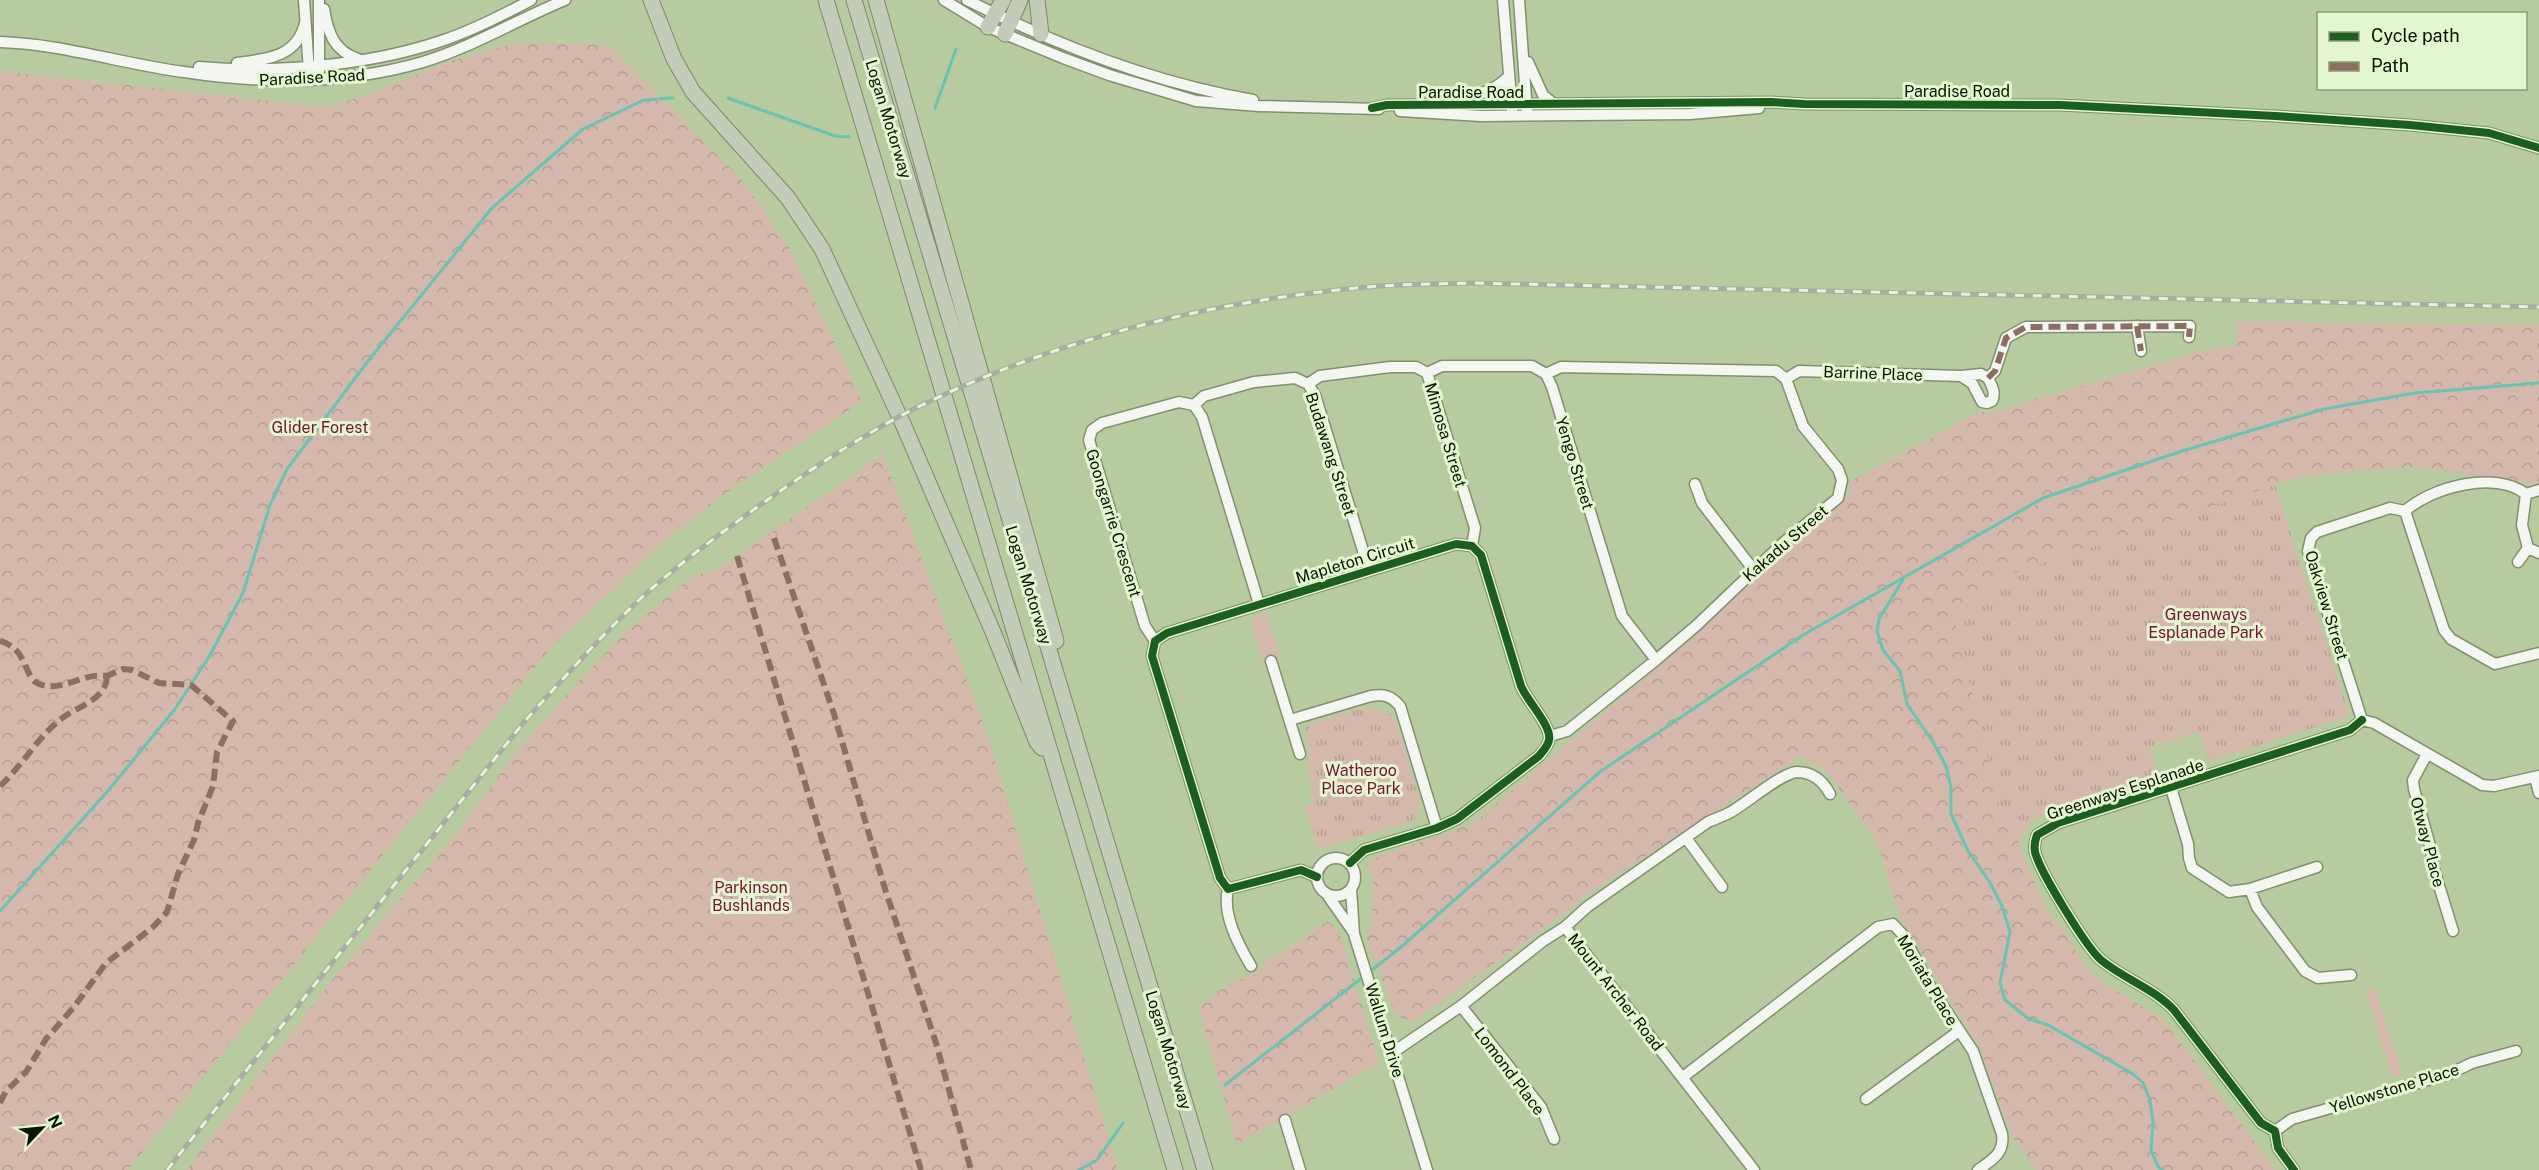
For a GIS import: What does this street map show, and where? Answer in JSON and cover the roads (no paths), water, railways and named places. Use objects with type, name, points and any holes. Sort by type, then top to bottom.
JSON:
[{"type":"highway","points":[[639,0],[657,17]]},
{"type":"highway","points":[[651,0],[674,59],[693,92],[788,198],[822,249],[903,424],[993,632],[1037,742],[1053,762]]},
{"type":"highway","name":"Logan Motorway","points":[[826,0],[1175,1170]]},
{"type":"highway","name":"Logan Motorway","points":[[854,0],[1204,1170]]},
{"type":"highway","points":[[876,0],[1049,613],[1069,690],[1070,721]]},
{"type":"highway","points":[[992,20],[1003,0]]},
{"type":"highway","points":[[1008,27],[1020,0]]},
{"type":"highway","points":[[1037,0],[1041,34]]},
{"type":"street","points":[[304,0],[305,23],[315,80]]},
{"type":"street","points":[[313,65],[321,0]]},
{"type":"street","name":"Paradise Road","points":[[321,0],[333,42],[348,56],[360,60]]},
{"type":"street","name":"Paradise Road","points":[[118,59],[230,69],[360,60],[442,41],[464,33],[531,0]]},
{"type":"street","name":"Paradise Road","points":[[0,42],[51,47],[181,72],[230,78],[281,82],[315,80],[378,73],[423,62],[478,40],[565,0]]},
{"type":"street","name":"Paradise Road","points":[[944,0],[1008,27],[1109,75],[1196,101],[1292,108],[1372,108],[1459,116],[1512,110]]},
{"type":"street","name":"Paradise Road","points":[[967,0],[992,20]]},
{"type":"street","points":[[1503,0],[1512,110]]},
{"type":"street","points":[[1519,0],[1527,110]]},
{"type":"street","points":[[195,67],[272,57],[296,44],[302,36],[305,23]]},
{"type":"street","name":"Paradise Road","points":[[1008,27],[1041,34],[1176,81],[1219,93],[1292,108]]},
{"type":"street","points":[[1523,48],[1541,92],[1554,104]]},
{"type":"street","points":[[1442,105],[1491,90],[1500,86],[1509,76]]},
{"type":"street","name":"Paradise Road","points":[[1527,110],[1554,104],[1771,102],[2060,105],[2410,125],[2488,134],[2539,148]]},
{"type":"street","name":"Paradise Road","points":[[1372,108],[1387,105],[1442,105],[1512,110],[1690,114],[1804,104]]},
{"type":"street","points":[[2137,326],[2141,351]]},
{"type":"street","points":[[1961,376],[1967,378],[1982,402],[1992,401],[1995,396],[1988,378],[1995,371],[2006,338],[2026,327],[2190,326],[2189,337]]},
{"type":"street","points":[[1427,373],[1442,366],[1532,366],[1546,374],[1561,367],[1776,371],[1786,379]]},
{"type":"street","name":"Mimosa Street","points":[[1308,384],[1320,376],[1390,367],[1416,367],[1427,373],[1475,528],[1472,546]]},
{"type":"street","name":"Barrine Place","points":[[1786,379],[1799,371],[1961,376],[1981,374],[1988,378]]},
{"type":"street","name":"Yengo Street","points":[[1546,374],[1552,387],[1622,616],[1656,660]]},
{"type":"street","name":"Budawang Street","points":[[1194,405],[1204,396],[1254,382],[1295,378],[1308,384],[1315,395],[1369,570]]},
{"type":"street","name":"Kakadu Street","points":[[1550,736],[1567,731],[1656,660],[1697,625],[1753,569],[1838,498],[1842,480],[1838,469],[1803,426],[1786,379]]},
{"type":"street","name":"Goongarrie Crescent","points":[[1155,640],[1145,626],[1089,440],[1092,430],[1102,423],[1179,402],[1194,405]]},
{"type":"street","points":[[1194,405],[1202,417],[1259,603]]},
{"type":"street","name":"Oakview Street","points":[[2362,720],[2308,551],[2311,538],[2317,532],[2390,508],[2405,511],[2418,499],[2474,482],[2516,486],[2526,494]]},
{"type":"street","points":[[1695,484],[1702,503],[1753,569]]},
{"type":"street","points":[[2528,548],[2522,525],[2526,494],[2539,490]]},
{"type":"street","points":[[2405,511],[2444,630],[2451,639],[2495,664],[2539,653]]},
{"type":"street","name":"Mapleton Circuit","points":[[1155,640],[1167,633],[1259,603],[1456,544],[1472,546]]},
{"type":"street","points":[[1350,863],[1364,850],[1437,828],[1457,819],[1539,756],[1549,744],[1550,736],[1547,727],[1524,692],[1481,555],[1472,546]]},
{"type":"street","points":[[2528,548],[2539,553]]},
{"type":"street","points":[[2518,562],[2528,548]]},
{"type":"street","points":[[1155,640],[1152,656],[1220,878],[1228,889]]},
{"type":"street","points":[[1271,661],[1300,754]]},
{"type":"street","points":[[1290,720],[1371,696],[1383,694],[1392,698],[1400,706],[1437,828]]},
{"type":"street","points":[[2362,720],[2374,723],[2482,785],[2494,786],[2537,777],[2539,793]]},
{"type":"street","name":"Greenways Esplanade","points":[[2294,1170],[2278,1148],[2275,1131],[2261,1123],[2162,998],[2102,960],[2093,951],[2053,889],[2037,858],[2034,846],[2037,835],[2058,823],[2350,729],[2362,720]]},
{"type":"street","name":"Otway Place","points":[[2427,754],[2413,780],[2414,789],[2431,849],[2433,866],[2453,931]]},
{"type":"street","points":[[1565,927],[1587,907],[1708,822],[1730,812],[1786,776],[1796,772],[1814,775],[1824,783],[1830,794]]},
{"type":"street","points":[[2171,788],[2188,844],[2188,858],[2192,868],[2229,892],[2250,889],[2317,867]]},
{"type":"street","points":[[1686,838],[1722,887]]},
{"type":"street","points":[[1326,893],[1342,895],[1351,889],[1355,878],[1350,863],[1340,858],[1329,859],[1320,866],[1317,877],[1320,886],[1354,934]]},
{"type":"street","points":[[1228,889],[1300,870],[1317,877]]},
{"type":"street","points":[[1228,889],[1225,901],[1239,946],[1251,966]]},
{"type":"street","name":"Wallum Drive","points":[[1351,889],[1354,934],[1427,1170]]},
{"type":"street","points":[[2250,889],[2257,907],[2305,971],[2318,978],[2351,975]]},
{"type":"street","name":"Moriata Place","points":[[1683,1077],[1878,927],[1893,924],[1903,935],[1933,991],[1973,1051],[2003,1143],[1999,1155],[1978,1170]]},
{"type":"street","name":"Mount Archer Road","points":[[1392,1053],[1461,1006],[1543,940],[1565,927],[1754,1170]]},
{"type":"street","name":"Lomond Place","points":[[1461,1006],[1541,1107],[1554,1139]]},
{"type":"street","points":[[1866,1099],[1959,1031]]},
{"type":"street","name":"Yellowstone Place","points":[[2275,1131],[2292,1119],[2449,1074],[2472,1063],[2516,1051]]},
{"type":"street","points":[[1285,1120],[1300,1170]]},
{"type":"waterway","points":[[935,108],[956,49]]},
{"type":"waterway","points":[[0,911],[107,792],[175,709],[209,657],[243,593],[270,505],[287,469],[368,361],[492,208],[583,129],[644,100],[673,98]]},
{"type":"waterway","points":[[728,98],[835,136],[850,137]]},
{"type":"waterway","points":[[1368,973],[1401,947],[1601,771],[1803,635],[2043,498],[2182,451],[2324,409],[2415,393],[2539,383]]},
{"type":"waterway","points":[[1904,578],[1879,619],[1877,631],[1883,650],[1900,671],[1907,704],[1946,766],[1951,787],[1951,814],[1968,851],[1989,881],[2002,906],[2010,932],[2000,983],[2005,1000],[2029,1019],[2048,1025],[2133,1074],[2143,1083],[2150,1100],[2153,1123],[2151,1151],[2159,1168],[2163,1170]]},
{"type":"waterway","points":[[1225,1085],[1363,977]]},
{"type":"waterway","points":[[1079,1170],[1097,1160],[1123,1123]]},
{"type":"railway","points":[[167,1170],[524,722],[594,645],[639,600],[731,526],[859,439],[900,416],[974,381],[1030,360],[1086,341],[1202,311],[1320,292],[1402,285],[1471,283],[2539,307]]},
{"type":"park label","name":"Glider Forest","points":[[320,427]]},
{"type":"park label","name":"Greenways Esplanade Park","points":[[2206,623]]},
{"type":"park label","name":"Watheroo Place Park","points":[[1361,779]]},
{"type":"park label","name":"Parkinson Bushlands","points":[[751,896]]}]
